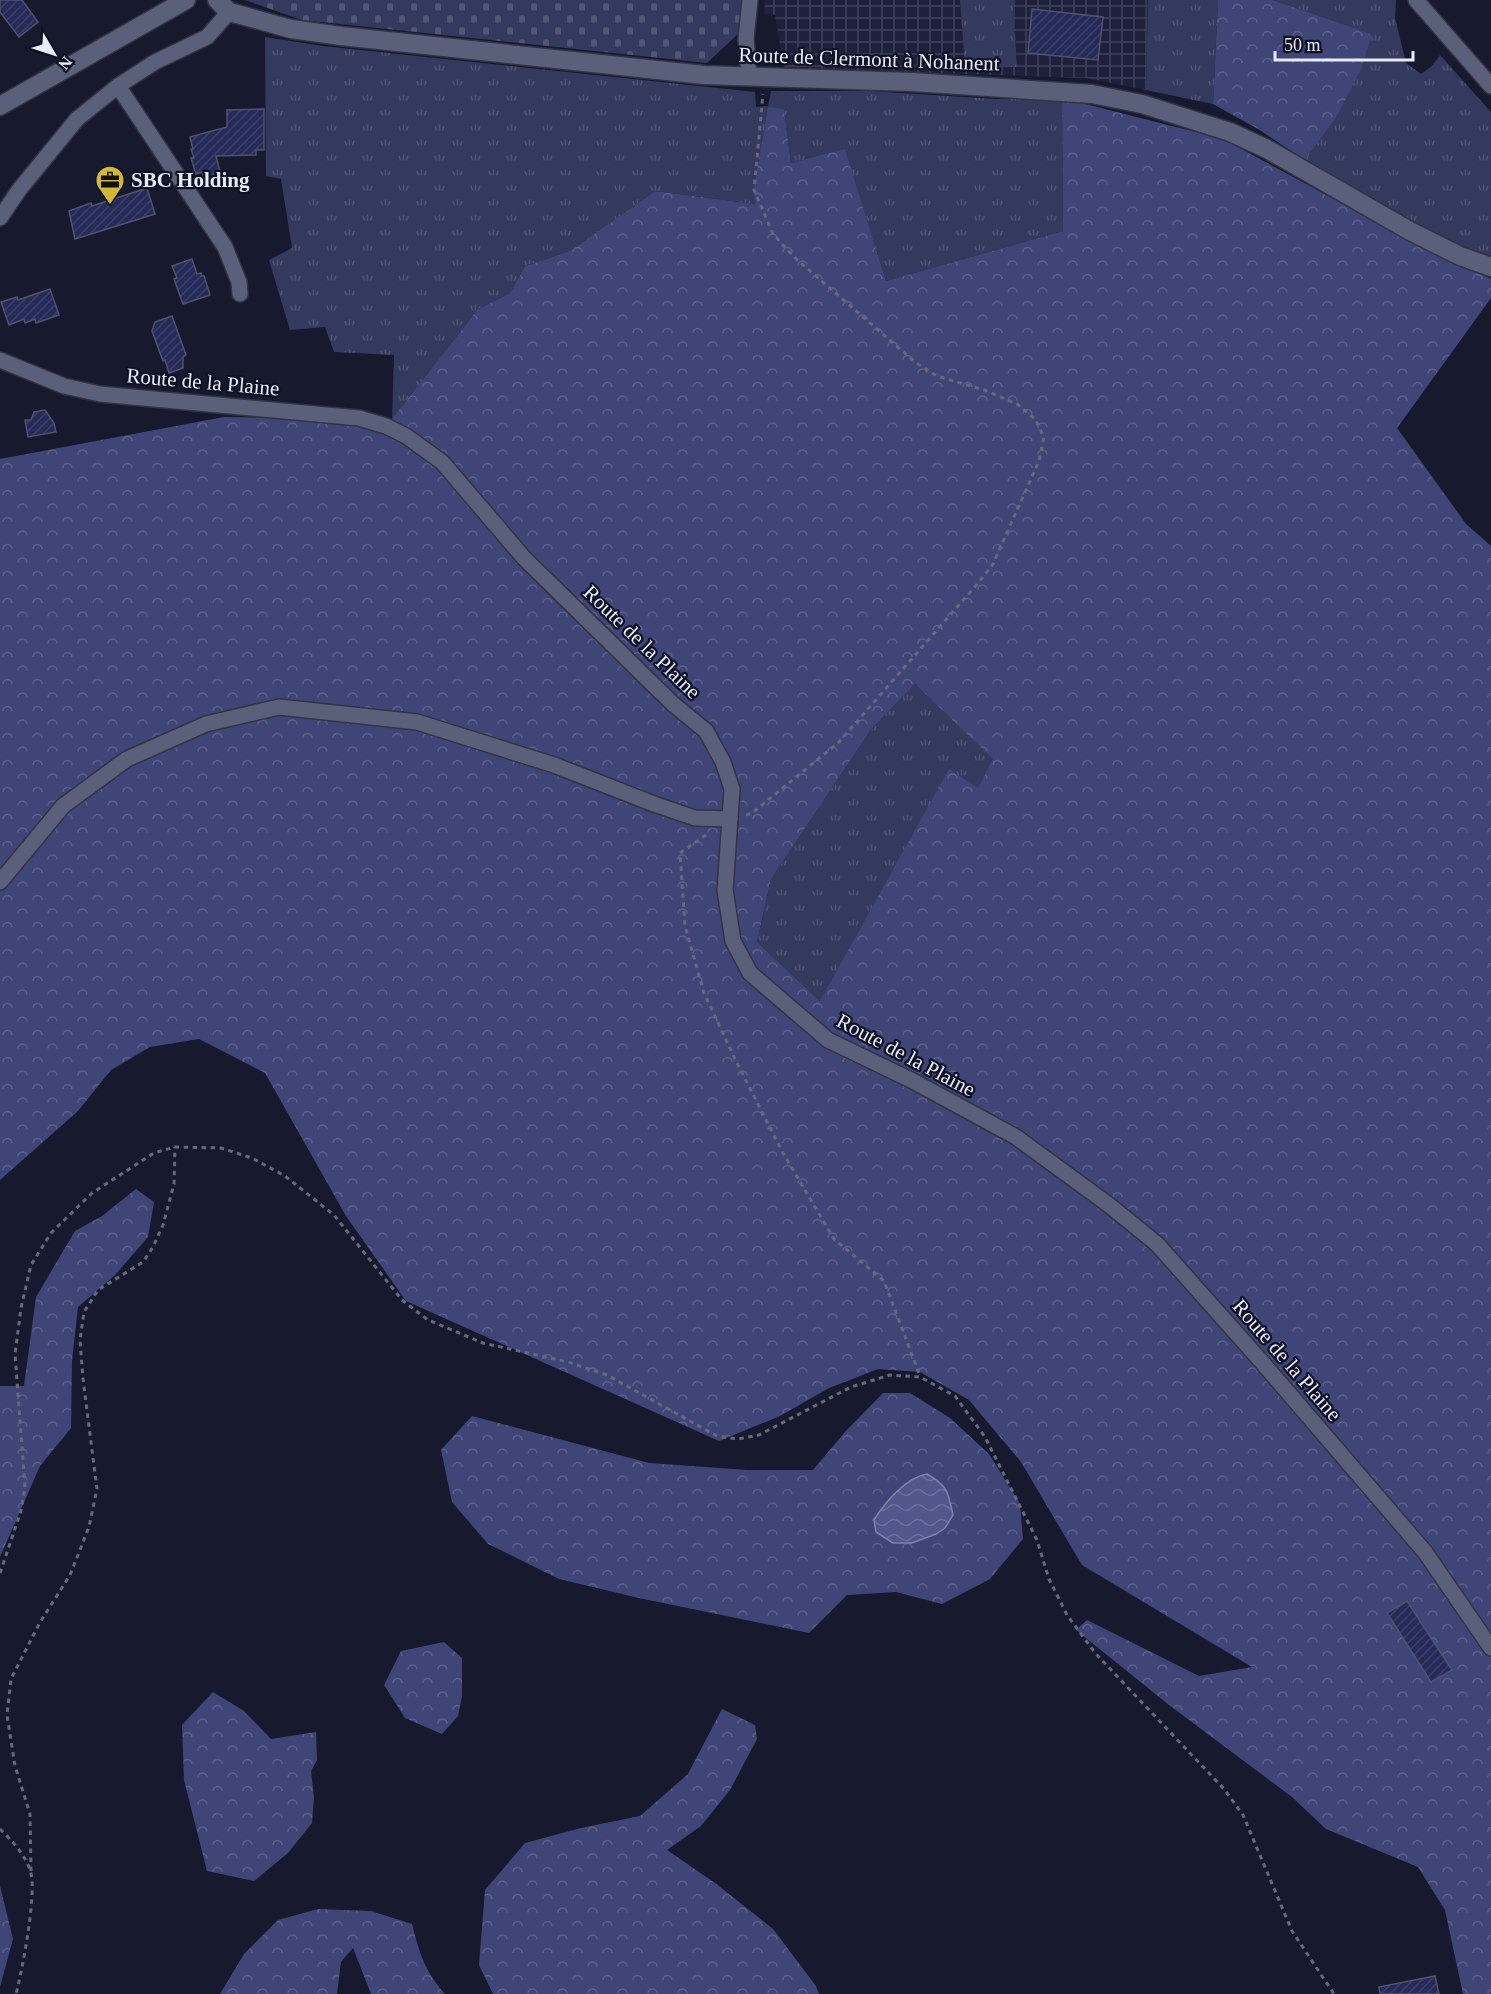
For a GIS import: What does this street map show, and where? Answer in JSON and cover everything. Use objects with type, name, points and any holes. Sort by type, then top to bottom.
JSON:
[{"type":"street","points":[[0,106],[186,0]]},
{"type":"street","points":[[750,0],[746,39],[757,77]]},
{"type":"street","points":[[1416,0],[1491,86]]},
{"type":"street","points":[[0,218],[19,189],[77,120],[118,86],[155,62],[207,37],[223,6]]},
{"type":"street","name":"Route de Clermont à Nohanent","points":[[223,6],[291,29],[619,66],[757,77],[1055,90],[1092,94],[1142,104],[1230,132],[1292,163],[1410,231],[1460,256],[1491,267]]},
{"type":"street","points":[[118,86],[225,247],[240,282],[240,294]]},
{"type":"street","name":"Route de la Plaine","points":[[0,360],[64,386],[100,393],[359,418],[386,426],[406,436],[442,462],[524,558],[673,704],[706,731],[723,762],[732,789],[725,890],[733,941],[750,973],[828,1040],[914,1081],[1016,1137],[1109,1205],[1157,1244],[1425,1552],[1491,1648]]},
{"type":"street","points":[[0,882],[63,806],[127,759],[206,724],[279,707],[417,722],[554,765],[695,818],[730,819]]},
{"type":"path","points":[[757,77],[754,190],[774,234],[794,257],[915,362],[938,376],[984,390],[1017,404],[1035,419],[1044,437],[1039,461],[993,564],[979,582],[839,742],[752,813],[730,819],[680,853],[685,926],[704,993],[783,1153],[834,1239],[884,1281],[920,1377]]},
{"type":"path","points":[[16,1994],[32,1898],[30,1814],[15,1766],[7,1715],[11,1679],[39,1624],[70,1575],[89,1527],[98,1489],[82,1378],[80,1340],[84,1312],[98,1290],[143,1262],[153,1247],[163,1225],[174,1184],[175,1147]]},
{"type":"path","points":[[0,1573],[21,1511],[25,1487],[15,1354],[21,1308],[31,1265],[51,1233],[92,1193],[154,1153],[175,1147],[221,1148],[252,1158],[285,1176],[334,1215],[402,1300],[428,1320],[483,1343],[568,1362],[607,1376],[717,1436],[738,1439],[759,1435],[851,1387],[890,1375],[920,1377],[955,1396],[985,1437],[1036,1540],[1049,1579],[1067,1615],[1096,1654],[1224,1789],[1243,1815],[1292,1931],[1334,1994]]},
{"type":"path","points":[[0,1829],[18,1848],[31,1871]]},
{"type":"shaded area","points":[[765,0],[960,0],[965,68],[1017,66],[1013,0],[1148,0],[1146,90],[1086,78],[784,68],[775,15],[764,14]]},
{"type":"green space","points":[[245,0],[742,0],[739,33],[707,63],[302,20]]},
{"type":"green space","points":[[960,0],[1013,0],[1017,67],[965,68]]},
{"type":"green space","points":[[1148,0],[1218,0],[1213,104],[1146,90]]},
{"type":"green space","points":[[1218,0],[1273,0],[1372,34],[1361,69],[1336,118],[1305,160],[1258,129],[1213,104]]},
{"type":"green space","points":[[1273,0],[1396,0],[1395,18],[1406,63],[1421,74],[1431,67],[1440,55],[1491,112],[1491,257],[1442,237],[1305,160],[1336,118],[1372,34]]},
{"type":"green space","points":[[265,37],[323,46],[755,92],[756,107],[768,106],[771,91],[870,91],[995,99],[1062,98],[1063,231],[886,281],[845,150],[791,163],[784,110],[756,204],[655,191],[570,251],[525,266],[510,293],[478,309],[392,419],[394,355],[334,352],[325,327],[290,330],[269,260],[292,248],[281,179],[266,176]]},
{"type":"green space","points":[[1062,98],[1223,139],[1369,218],[1491,279],[1491,298],[1397,428],[1466,524],[1491,546],[1491,1994],[1463,1994],[1445,1910],[1418,1867],[1326,1829],[1292,1797],[1169,1705],[1076,1630],[1087,1620],[1199,1676],[1252,1667],[1082,1565],[1021,1462],[969,1400],[920,1372],[878,1369],[829,1388],[780,1416],[719,1441],[406,1301],[346,1216],[265,1073],[199,1039],[150,1047],[111,1070],[78,1111],[0,1180],[0,459],[224,417],[392,419],[478,309],[510,293],[525,266],[570,251],[655,191],[756,204],[754,190],[768,107],[784,109],[791,163],[845,149],[886,281],[1063,231]],"holes":[[[915,684],[993,759],[978,788],[949,769],[820,1001],[757,942],[771,879],[870,731]]]},
{"type":"green space","points":[[915,684],[994,759],[978,788],[949,770],[821,1002],[757,942],[771,879],[870,731]]},
{"type":"green space","points":[[136,1189],[154,1202],[148,1237],[115,1275],[78,1307],[72,1361],[71,1428],[40,1466],[0,1557],[0,1386],[24,1386],[36,1297],[75,1231],[102,1216]]},
{"type":"green space","points":[[883,1393],[910,1393],[950,1418],[989,1454],[1020,1504],[1023,1539],[990,1579],[942,1604],[896,1592],[847,1595],[809,1633],[559,1579],[488,1544],[452,1502],[441,1450],[472,1416],[649,1463],[747,1470],[813,1470],[845,1432]]},
{"type":"green space","points":[[444,1642],[462,1658],[462,1696],[458,1716],[442,1734],[405,1718],[384,1685],[401,1651]]},
{"type":"green space","points":[[213,1692],[244,1711],[271,1739],[316,1732],[317,1760],[311,1771],[314,1797],[312,1823],[288,1853],[254,1881],[207,1871],[184,1780],[182,1725]]},
{"type":"green space","points":[[722,1709],[755,1725],[757,1739],[730,1790],[701,1826],[667,1850],[715,1883],[773,1929],[816,1986],[819,1994],[493,1994],[479,1965],[485,1890],[525,1843],[581,1828],[640,1816],[688,1774]]},
{"type":"green space","points":[[0,1886],[13,1939],[0,1987]]},
{"type":"green space","points":[[318,1909],[371,1911],[412,1924],[417,1944],[432,1978],[445,1994],[371,1994],[353,1948],[341,1962],[337,1994],[220,1994],[244,1954],[278,1920]]},
{"type":"water","points":[[927,1474],[943,1486],[948,1495],[953,1515],[945,1528],[912,1543],[893,1543],[876,1532],[874,1520],[890,1498],[904,1485]]},
{"type":"building","points":[[0,0],[22,0],[38,22],[19,37],[0,12]]},
{"type":"building","points":[[1032,9],[1103,17],[1098,60],[1028,53]]},
{"type":"building","points":[[264,109],[264,150],[256,150],[256,155],[216,156],[223,183],[206,187],[202,172],[196,174],[191,158],[194,158],[190,137],[227,127],[227,110]]},
{"type":"building","points":[[147,188],[155,214],[75,239],[69,211]]},
{"type":"building","points":[[192,259],[197,274],[201,273],[204,276],[210,295],[183,304],[172,266]]},
{"type":"building","points":[[50,289],[59,315],[36,323],[35,319],[25,323],[24,319],[9,325],[1,302],[17,297],[18,300]]},
{"type":"building","points":[[172,316],[186,355],[183,357],[183,368],[169,373],[152,331],[155,322]]},
{"type":"building","points":[[45,410],[54,423],[56,432],[28,437],[25,420],[31,420],[34,412]]},
{"type":"building","points":[[1407,1601],[1452,1670],[1431,1682],[1387,1613]]},
{"type":"building","points":[[1435,1976],[1439,1994],[1380,1994],[1379,1987]]},
{"type":"place","name":"SBC Holding","points":[[110,206]]}]
